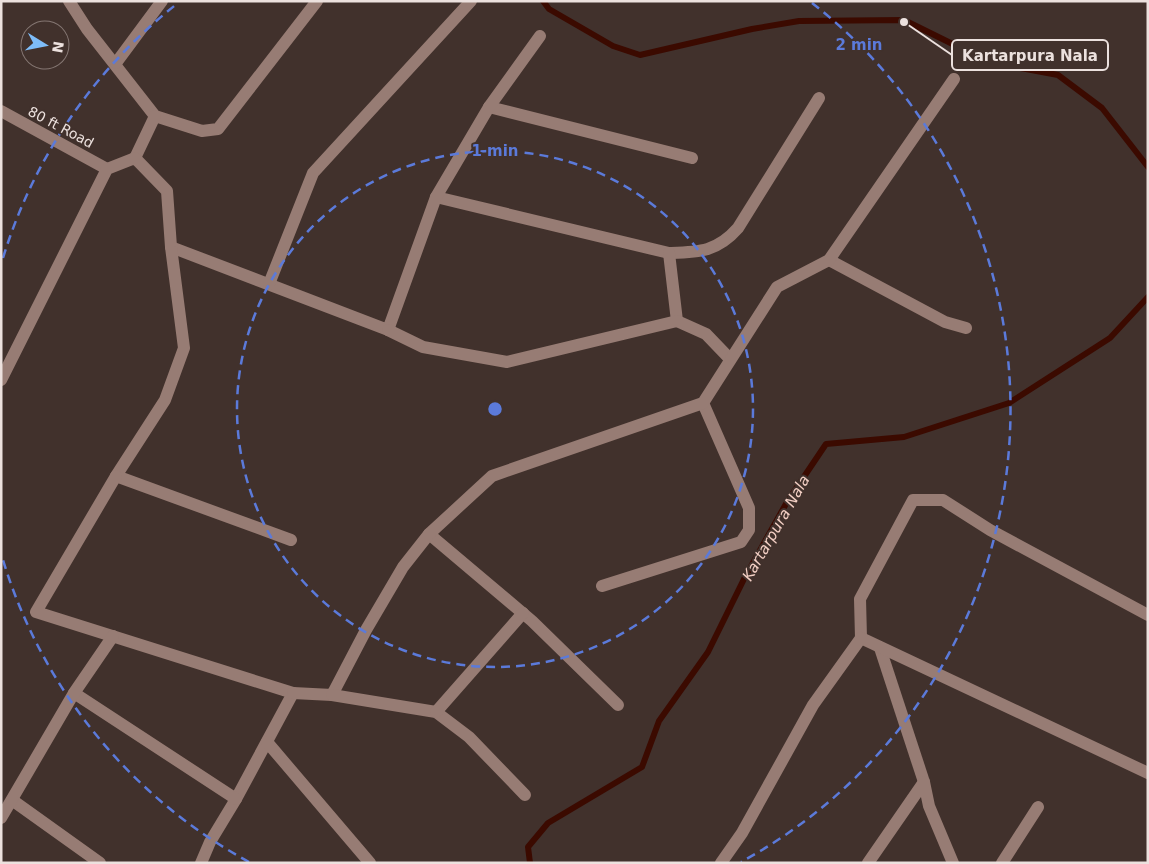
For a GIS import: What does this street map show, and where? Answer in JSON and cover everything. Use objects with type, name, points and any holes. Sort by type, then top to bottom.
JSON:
[{"type":"street","points":[[69,1],[87,29],[116,63],[155,116],[202,131],[218,129],[317,1]]},
{"type":"street","points":[[116,63],[162,1]]},
{"type":"street","points":[[269,284],[313,174],[471,1]]},
{"type":"street","points":[[388,330],[436,197],[489,107],[540,36]]},
{"type":"street","points":[[332,695],[366,630],[403,567],[428,534],[492,476],[703,403],[777,287],[829,260],[954,79]]},
{"type":"street","points":[[436,197],[669,253],[704,251],[727,240],[738,228],[819,98]]},
{"type":"street","points":[[489,107],[692,158]]},
{"type":"street","name":"80 ft Road","points":[[1,111],[107,169]]},
{"type":"street","points":[[1,380],[107,169],[135,158],[155,116]]},
{"type":"street","points":[[135,158],[168,191],[172,247],[184,348],[165,400],[116,476],[36,612],[293,693],[332,695],[436,712],[469,737],[525,795]]},
{"type":"street","points":[[172,247],[388,330],[422,347],[507,362],[677,321],[706,334],[730,359]]},
{"type":"street","points":[[669,253],[677,321]]},
{"type":"street","points":[[829,260],[945,322],[966,328]]},
{"type":"street","points":[[602,586],[741,542],[749,530],[750,508],[703,403]]},
{"type":"street","points":[[116,476],[291,540]]},
{"type":"street","points":[[721,863],[742,833],[813,705],[861,638],[860,599],[913,500],[943,500],[990,530],[1148,615]]},
{"type":"street","points":[[428,534],[523,613],[618,705]]},
{"type":"street","points":[[436,712],[523,613]]},
{"type":"street","points":[[1,818],[74,693],[113,636]]},
{"type":"street","points":[[861,638],[1148,774]]},
{"type":"street","points":[[880,648],[924,782],[928,806],[952,863]]},
{"type":"street","points":[[74,693],[236,799]]},
{"type":"street","points":[[201,863],[210,842],[236,799],[293,693]]},
{"type":"street","points":[[267,742],[370,863]]},
{"type":"street","points":[[868,863],[924,782]]},
{"type":"street","points":[[12,800],[100,863]]},
{"type":"street","points":[[1002,863],[1038,806]]},
{"type":"waterway","name":"Kartarpura Nala","points":[[543,1],[549,9],[613,46],[640,55],[752,29],[799,21],[904,20],[989,62],[1058,75],[1102,108],[1148,167]]},
{"type":"waterway","name":"Kartarpura Nala","points":[[530,863],[528,847],[548,823],[642,767],[659,721],[708,652],[744,579],[787,502],[826,444],[904,437],[1009,403],[1110,338],[1148,297]]},
{"type":"place","name":"Kartarpura Nala","points":[[904,22]]}]
